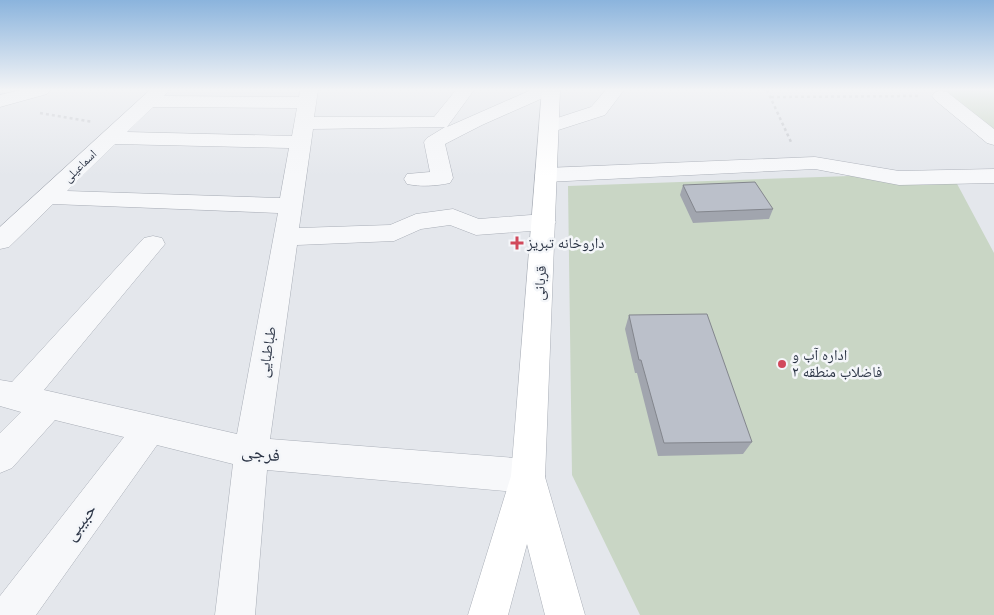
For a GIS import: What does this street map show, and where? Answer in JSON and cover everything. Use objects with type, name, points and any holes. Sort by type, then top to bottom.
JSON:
[{"type":"main road","name":"قربانی","points":[[528,476],[549,119]]},
{"type":"main road","points":[[488,615],[528,476]]},
{"type":"main road","points":[[528,476],[565,615]]},
{"type":"street","name":"اسماعیلی","points":[[0,241],[129,119]]},
{"type":"street","points":[[115,132],[255,119]]},
{"type":"street","name":"طباطبایی","points":[[235,615],[251,453],[304,119]]},
{"type":"street","points":[[384,119],[440,122],[443,119]]},
{"type":"street","points":[[415,179],[442,178],[434,142],[478,119]]},
{"type":"street","points":[[549,127],[574,119]]},
{"type":"street","points":[[970,119],[994,138]]},
{"type":"street","points":[[546,175],[815,163],[899,178],[994,176]]},
{"type":"street","points":[[47,197],[291,206]]},
{"type":"street","points":[[286,237],[394,233],[416,222],[453,217],[476,228],[544,222]]},
{"type":"street","points":[[0,457],[23,398],[153,244]]},
{"type":"street","name":"فرجی","points":[[23,398],[251,453],[528,476]]},
{"type":"street","name":"حبیبی","points":[[11,615],[150,429]]},
{"type":"path","points":[[60,119],[115,132]]},
{"type":"path","points":[[780,119],[800,164]]},
{"type":"green space","points":[[978,119],[994,119],[994,132]]},
{"type":"green space","name":"اداره آب و فاضلاب منطقه ۲","points":[[850,176],[955,180],[994,253],[994,615],[640,615],[572,475],[568,186]]},
{"type":"building","points":[[755,182],[773,209],[696,212],[683,185]]},
{"type":"building","points":[[707,314],[752,442],[664,443],[641,360],[639,360],[629,315]]},
{"type":"place","name":"داروخانه تبریز","points":[[517,243]]},
{"type":"place","name":"اداره آب و فاضلاب منطقه ۲","points":[[782,364]]}]
